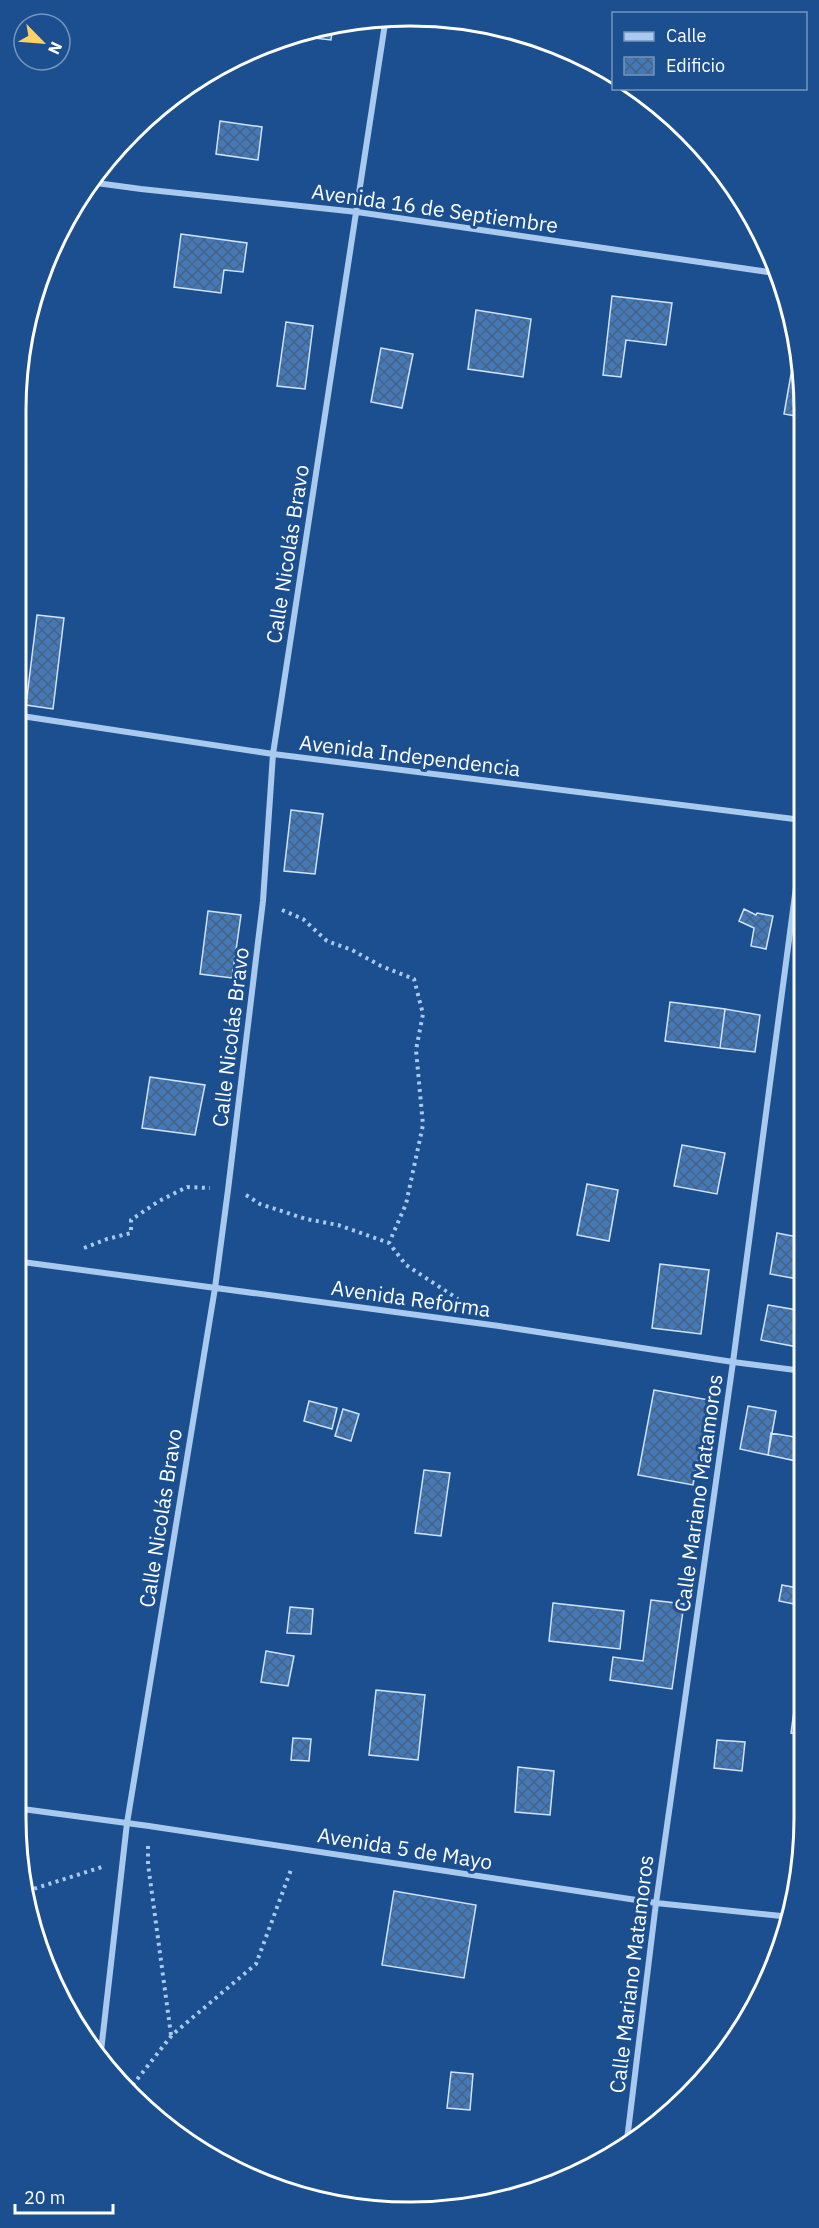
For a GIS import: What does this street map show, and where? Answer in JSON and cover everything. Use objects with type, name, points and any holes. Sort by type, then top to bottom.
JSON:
[{"type":"street","name":"Calle Nicolás Bravo","points":[[102,2047],[127,1823],[215,1288],[228,1190],[263,901],[273,754],[385,26]]},
{"type":"street","name":"Avenida 16 de Septiembre","points":[[99,183],[357,213],[767,272]]},
{"type":"street","name":"Avenida Independencia","points":[[26,717],[273,754],[794,819]]},
{"type":"street","name":"Calle Mariano Matamoros","points":[[628,2135],[656,1903],[733,1362],[794,902]]},
{"type":"street","name":"Avenida Reforma","points":[[26,1262],[499,1326],[794,1370]]},
{"type":"street","name":"Avenida 5 de Mayo","points":[[26,1809],[656,1903],[781,1916]]},
{"type":"path","points":[[263,901],[303,919],[327,941],[414,979],[423,1014],[416,1050],[423,1125],[406,1204],[389,1243]]},
{"type":"path","points":[[75,1248],[85,1248],[131,1233],[131,1220],[159,1201],[187,1187],[228,1190],[239,1192],[260,1204],[306,1219],[338,1225],[389,1243],[406,1265],[462,1302]]},
{"type":"path","points":[[149,1826],[148,1864],[172,2035]]},
{"type":"path","points":[[133,2085],[172,2035],[256,1964],[299,1849]]},
{"type":"path","points":[[32,1889],[105,1866],[148,1864]]},
{"type":"building","points":[[332,34],[331,40],[314,38]]},
{"type":"building","points":[[220,121],[262,127],[258,160],[216,154]]},
{"type":"building","points":[[181,234],[247,243],[243,272],[224,270],[221,293],[174,287]]},
{"type":"building","points":[[612,296],[672,303],[666,345],[626,340],[621,377],[603,375]]},
{"type":"building","points":[[476,310],[531,319],[523,377],[468,369]]},
{"type":"building","points":[[286,322],[313,326],[305,389],[277,386]]},
{"type":"building","points":[[381,348],[413,354],[402,408],[371,402]]},
{"type":"building","points":[[792,372],[794,416],[784,414]]},
{"type":"building","points":[[37,615],[64,618],[53,709],[26,705]]},
{"type":"building","points":[[291,810],[323,814],[315,874],[284,871]]},
{"type":"building","points":[[744,909],[756,915],[757,913],[773,916],[766,949],[751,946],[754,928],[739,921]]},
{"type":"building","points":[[208,911],[241,915],[232,978],[200,974]]},
{"type":"building","points":[[670,1002],[725,1009],[720,1048],[665,1041]]},
{"type":"building","points":[[725,1009],[760,1015],[755,1052],[720,1048]]},
{"type":"building","points":[[150,1077],[205,1085],[195,1135],[142,1128]]},
{"type":"building","points":[[682,1145],[725,1153],[717,1194],[674,1186]]},
{"type":"building","points":[[587,1184],[618,1190],[609,1241],[577,1235]]},
{"type":"building","points":[[777,1233],[794,1236],[794,1278],[770,1274]]},
{"type":"building","points":[[660,1264],[709,1270],[701,1334],[652,1328]]},
{"type":"building","points":[[768,1305],[794,1309],[794,1346],[761,1340]]},
{"type":"building","points":[[654,1390],[709,1400],[693,1485],[638,1475]]},
{"type":"building","points":[[309,1401],[337,1408],[332,1429],[304,1421]]},
{"type":"building","points":[[748,1406],[776,1411],[768,1455],[740,1449]]},
{"type":"building","points":[[343,1409],[359,1414],[351,1441],[335,1436]]},
{"type":"building","points":[[771,1433],[794,1437],[794,1461],[768,1455]]},
{"type":"building","points":[[424,1470],[450,1473],[441,1536],[415,1533]]},
{"type":"building","points":[[782,1585],[794,1587],[794,1604],[779,1601]]},
{"type":"building","points":[[651,1600],[684,1604],[672,1689],[610,1680],[613,1657],[643,1661]]},
{"type":"building","points":[[553,1603],[624,1611],[620,1649],[549,1641]]},
{"type":"building","points":[[290,1607],[313,1609],[311,1634],[287,1633]]},
{"type":"building","points":[[266,1651],[294,1656],[288,1686],[261,1682]]},
{"type":"building","points":[[376,1690],[425,1695],[418,1760],[369,1755]]},
{"type":"building","points":[[794,1710],[794,1733],[791,1733]]},
{"type":"building","points":[[293,1738],[311,1739],[309,1761],[291,1760]]},
{"type":"building","points":[[717,1740],[745,1742],[742,1771],[714,1768]]},
{"type":"building","points":[[518,1767],[554,1771],[550,1815],[515,1812]]},
{"type":"building","points":[[394,1891],[476,1905],[464,1978],[382,1965]]},
{"type":"building","points":[[451,2072],[473,2074],[470,2110],[447,2108]]}]
